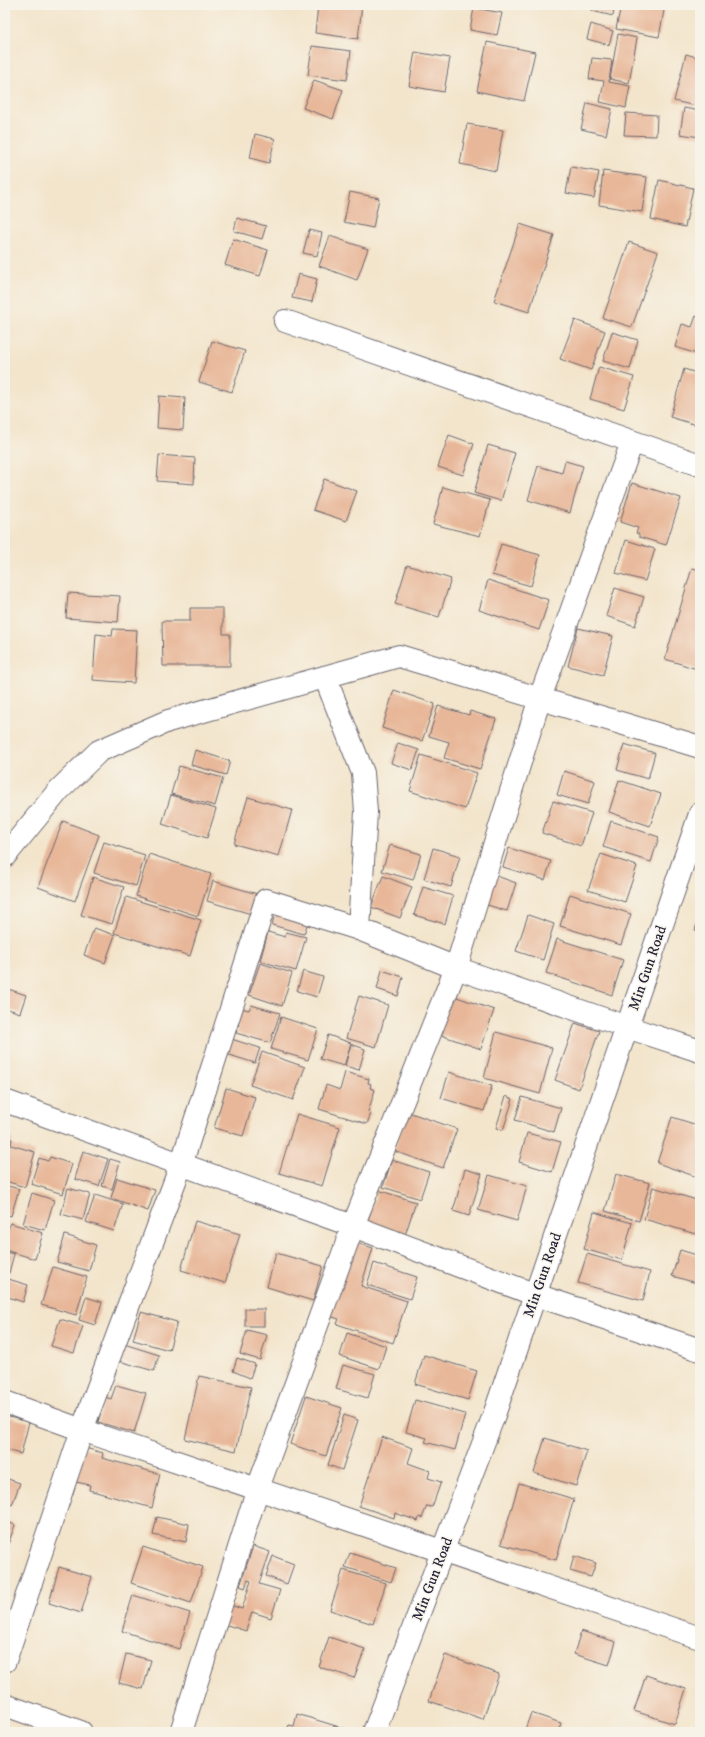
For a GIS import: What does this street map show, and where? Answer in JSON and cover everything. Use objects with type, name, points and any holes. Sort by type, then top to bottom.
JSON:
[{"type":"street","points":[[285,321],[700,465]]},
{"type":"street","points":[[181,1732],[258,1488],[353,1226],[456,968],[540,698],[632,442]]},
{"type":"street","points":[[5,856],[59,790],[99,751],[168,721],[399,656],[700,747]]},
{"type":"street","points":[[325,677],[364,773],[366,812],[359,929]]},
{"type":"street","name":"Min Gun Road","points":[[374,1732],[494,1415],[700,814]]},
{"type":"street","points":[[5,1661],[82,1430],[181,1165],[266,900],[359,929],[456,968],[700,1051]]},
{"type":"street","points":[[5,1102],[353,1226],[536,1295],[700,1350]]},
{"type":"street","points":[[5,1402],[82,1430],[443,1550],[700,1638]]},
{"type":"street","points":[[5,1705],[81,1732]]},
{"type":"building","points":[[318,5],[362,5],[358,39],[315,33]]},
{"type":"building","points":[[593,5],[615,5],[613,16],[592,11]]},
{"type":"building","points":[[621,5],[665,5],[659,37],[616,29]]},
{"type":"building","points":[[474,8],[502,13],[497,35],[470,30]]},
{"type":"building","points":[[591,24],[613,31],[609,45],[587,39]]},
{"type":"building","points":[[618,34],[637,38],[629,83],[610,79]]},
{"type":"building","points":[[487,42],[535,52],[524,101],[477,91]]},
{"type":"building","points":[[312,46],[351,51],[347,80],[308,75]]},
{"type":"building","points":[[415,52],[450,58],[444,92],[409,86]]},
{"type":"building","points":[[686,54],[700,58],[700,107],[674,101]]},
{"type":"building","points":[[592,58],[612,60],[609,82],[630,86],[626,108],[600,102],[604,81],[589,79]]},
{"type":"building","points":[[314,80],[343,90],[333,119],[303,108]]},
{"type":"building","points":[[587,103],[612,109],[606,135],[581,129]]},
{"type":"building","points":[[684,108],[700,111],[700,137],[680,134]]},
{"type":"building","points":[[626,113],[657,115],[656,136],[624,135]]},
{"type":"building","points":[[467,124],[503,130],[496,171],[460,164]]},
{"type":"building","points":[[255,134],[275,139],[269,163],[250,158]]},
{"type":"building","points":[[571,167],[599,172],[594,198],[566,193]]},
{"type":"building","points":[[603,171],[647,177],[642,212],[599,205]]},
{"type":"building","points":[[659,180],[693,188],[685,227],[651,219]]},
{"type":"building","points":[[350,192],[379,198],[373,228],[344,222]]},
{"type":"building","points":[[237,218],[266,226],[262,239],[234,231]]},
{"type":"building","points":[[520,224],[554,235],[529,312],[494,301]]},
{"type":"building","points":[[309,230],[322,233],[317,256],[303,253]]},
{"type":"building","points":[[330,236],[368,249],[357,280],[319,266]]},
{"type":"building","points":[[233,239],[268,250],[260,276],[225,265]]},
{"type":"building","points":[[629,242],[658,252],[632,327],[603,318]]},
{"type":"building","points":[[298,274],[317,279],[312,302],[292,298]]},
{"type":"building","points":[[696,316],[700,318],[700,355],[675,347],[682,324],[692,327]]},
{"type":"building","points":[[575,320],[605,331],[591,370],[560,359]]},
{"type":"building","points":[[612,332],[638,340],[630,369],[603,361]]},
{"type":"building","points":[[212,341],[245,351],[232,392],[199,382]]},
{"type":"building","points":[[599,367],[634,377],[624,409],[590,399]]},
{"type":"building","points":[[684,369],[700,374],[700,426],[670,417]]},
{"type":"building","points":[[159,396],[185,398],[183,430],[157,428]]},
{"type":"building","points":[[449,435],[474,444],[463,475],[438,467]]},
{"type":"building","points":[[488,445],[515,453],[501,501],[474,493]]},
{"type":"building","points":[[159,455],[195,458],[194,484],[157,481]]},
{"type":"building","points":[[565,461],[583,466],[570,513],[528,500],[538,466],[562,473]]},
{"type":"building","points":[[324,479],[357,491],[346,521],[313,510]]},
{"type":"building","points":[[632,483],[681,498],[666,545],[639,537],[639,534],[636,533],[638,528],[620,522]]},
{"type":"building","points":[[443,487],[490,500],[480,536],[433,524]]},
{"type":"building","points":[[626,540],[655,549],[645,581],[616,573]]},
{"type":"building","points":[[501,544],[540,555],[531,586],[492,575]]},
{"type":"building","points":[[407,565],[451,579],[439,617],[395,604]]},
{"type":"building","points":[[692,568],[700,570],[700,670],[665,659]]},
{"type":"building","points":[[488,580],[549,600],[539,630],[479,610]]},
{"type":"building","points":[[615,588],[644,597],[635,626],[606,616]]},
{"type":"building","points":[[68,593],[120,596],[118,622],[66,618]]},
{"type":"building","points":[[190,608],[223,608],[223,634],[230,634],[230,666],[163,666],[162,621],[190,621]]},
{"type":"building","points":[[578,628],[613,636],[603,675],[568,666]]},
{"type":"building","points":[[113,629],[137,630],[134,683],[93,680],[96,634],[112,636]]},
{"type":"building","points":[[394,690],[435,704],[422,741],[382,728]]},
{"type":"building","points":[[438,706],[469,715],[470,711],[496,719],[480,769],[444,758],[449,742],[429,736]]},
{"type":"building","points":[[398,743],[419,750],[412,770],[391,763]]},
{"type":"building","points":[[624,744],[655,753],[648,779],[617,770]]},
{"type":"building","points":[[195,750],[230,761],[226,775],[191,765]]},
{"type":"building","points":[[421,755],[477,773],[465,809],[410,791]]},
{"type":"building","points":[[179,766],[223,778],[215,806],[171,794]]},
{"type":"building","points":[[564,771],[595,781],[588,804],[557,795]]},
{"type":"building","points":[[619,780],[661,794],[650,826],[609,812]]},
{"type":"building","points":[[171,795],[216,809],[207,838],[162,824]]},
{"type":"building","points":[[248,797],[292,810],[279,856],[234,844]]},
{"type":"building","points":[[553,801],[592,813],[581,846],[542,833]]},
{"type":"building","points":[[63,821],[99,835],[75,901],[38,887]]},
{"type":"building","points":[[611,821],[659,837],[651,862],[603,847]]},
{"type":"building","points":[[104,842],[145,855],[136,886],[94,873]]},
{"type":"building","points":[[390,845],[421,854],[413,880],[382,871]]},
{"type":"building","points":[[433,848],[460,856],[451,887],[424,879]]},
{"type":"building","points":[[509,848],[551,861],[545,880],[503,867]]},
{"type":"building","points":[[149,854],[211,874],[198,916],[136,896]]},
{"type":"building","points":[[601,854],[637,866],[625,902],[588,890]]},
{"type":"building","points":[[494,875],[516,883],[507,911],[484,904]]},
{"type":"building","points":[[383,876],[412,887],[400,918],[371,907]]},
{"type":"building","points":[[93,877],[124,887],[112,924],[81,915]]},
{"type":"building","points":[[213,881],[264,896],[258,916],[207,901]]},
{"type":"building","points":[[423,887],[453,896],[445,924],[414,915]]},
{"type":"building","points":[[570,894],[631,914],[621,945],[560,926]]},
{"type":"building","points":[[126,897],[201,920],[190,956],[114,933]]},
{"type":"building","points":[[275,913],[308,922],[304,934],[272,925]]},
{"type":"building","points":[[700,914],[700,931],[695,930]]},
{"type":"building","points":[[528,915],[554,924],[543,960],[516,951]]},
{"type":"building","points":[[94,928],[115,935],[105,963],[84,955]]},
{"type":"building","points":[[268,932],[285,937],[286,932],[306,937],[296,971],[260,961]]},
{"type":"building","points":[[557,939],[623,960],[612,995],[546,973]]},
{"type":"building","points":[[260,963],[292,973],[282,1006],[249,995]]},
{"type":"building","points":[[382,970],[403,977],[398,996],[377,989]]},
{"type":"building","points":[[303,971],[323,977],[317,997],[297,991]]},
{"type":"building","points":[[5,988],[26,995],[20,1013],[5,1008]]},
{"type":"building","points":[[451,995],[494,1010],[481,1049],[438,1034]]},
{"type":"building","points":[[359,996],[388,1005],[376,1047],[346,1038]]},
{"type":"building","points":[[251,1005],[280,1013],[270,1043],[236,1033],[239,1024],[236,1023],[241,1008],[249,1010]]},
{"type":"building","points":[[281,1017],[318,1029],[308,1060],[271,1049]]},
{"type":"building","points":[[575,1023],[599,1031],[579,1089],[555,1080]]},
{"type":"building","points":[[496,1032],[552,1048],[540,1094],[484,1078]]},
{"type":"building","points":[[328,1035],[351,1043],[344,1066],[320,1059]]},
{"type":"building","points":[[228,1038],[260,1048],[255,1063],[223,1053]]},
{"type":"building","points":[[351,1044],[365,1049],[359,1070],[345,1066]]},
{"type":"building","points":[[262,1052],[305,1067],[293,1100],[250,1085]]},
{"type":"building","points":[[345,1072],[369,1079],[368,1083],[371,1084],[370,1088],[375,1090],[368,1112],[371,1113],[367,1124],[319,1109],[326,1085],[340,1090]]},
{"type":"building","points":[[449,1072],[492,1086],[484,1111],[441,1098]]},
{"type":"building","points":[[226,1088],[255,1097],[243,1136],[214,1128]]},
{"type":"building","points":[[506,1096],[513,1099],[503,1130],[496,1128]]},
{"type":"building","points":[[522,1097],[561,1108],[554,1132],[515,1120]]},
{"type":"building","points":[[408,1112],[457,1129],[443,1168],[394,1151]]},
{"type":"building","points":[[297,1114],[340,1127],[322,1186],[279,1173]]},
{"type":"building","points":[[672,1117],[700,1126],[700,1178],[657,1163]]},
{"type":"building","points":[[527,1133],[561,1142],[552,1172],[519,1162]]},
{"type":"building","points":[[5,1137],[12,1139],[11,1145],[35,1152],[25,1187],[5,1181]]},
{"type":"building","points":[[83,1151],[108,1159],[99,1186],[75,1179]]},
{"type":"building","points":[[50,1157],[72,1164],[63,1194],[31,1184],[39,1158],[48,1161]]},
{"type":"building","points":[[110,1159],[120,1162],[112,1189],[102,1186]]},
{"type":"building","points":[[392,1160],[429,1172],[420,1199],[383,1187]]},
{"type":"building","points":[[465,1169],[482,1174],[469,1216],[453,1211]]},
{"type":"building","points":[[616,1174],[650,1183],[639,1221],[605,1211]]},
{"type":"building","points":[[489,1175],[527,1186],[517,1221],[478,1210]]},
{"type":"building","points":[[117,1178],[155,1190],[148,1211],[111,1198]]},
{"type":"building","points":[[5,1185],[19,1189],[11,1216],[5,1214]]},
{"type":"building","points":[[653,1187],[700,1201],[699,1235],[644,1219]]},
{"type":"building","points":[[68,1188],[90,1194],[83,1220],[61,1214]]},
{"type":"building","points":[[378,1190],[416,1202],[405,1235],[367,1223]]},
{"type":"building","points":[[32,1193],[54,1200],[45,1230],[23,1224]]},
{"type":"building","points":[[95,1195],[123,1204],[114,1231],[86,1222]]},
{"type":"building","points":[[594,1212],[632,1223],[622,1260],[584,1249]]},
{"type":"building","points":[[195,1221],[240,1234],[225,1283],[181,1270]]},
{"type":"building","points":[[10,1223],[43,1233],[35,1259],[5,1250],[5,1239]]},
{"type":"building","points":[[65,1235],[96,1245],[89,1271],[57,1262]]},
{"type":"building","points":[[353,1242],[373,1248],[361,1286],[407,1301],[393,1343],[337,1324],[339,1319],[329,1316]]},
{"type":"building","points":[[680,1250],[700,1256],[700,1284],[672,1276]]},
{"type":"building","points":[[5,1252],[14,1254],[9,1273],[5,1272]]},
{"type":"building","points":[[276,1253],[323,1266],[313,1301],[267,1287]]},
{"type":"building","points":[[587,1254],[650,1272],[643,1301],[578,1283]]},
{"type":"building","points":[[374,1263],[417,1277],[410,1299],[367,1285]]},
{"type":"building","points":[[53,1267],[87,1277],[76,1315],[41,1305]]},
{"type":"building","points":[[5,1278],[28,1285],[23,1302],[5,1296]]},
{"type":"building","points":[[86,1297],[102,1302],[95,1325],[79,1320]]},
{"type":"building","points":[[245,1309],[264,1309],[264,1326],[245,1326]]},
{"type":"building","points":[[141,1312],[177,1322],[169,1350],[133,1340]]},
{"type":"building","points":[[60,1319],[83,1326],[74,1353],[51,1346]]},
{"type":"building","points":[[247,1330],[267,1335],[260,1360],[240,1354]]},
{"type":"building","points":[[347,1333],[386,1346],[379,1369],[340,1356]]},
{"type":"building","points":[[124,1344],[159,1355],[154,1371],[119,1361]]},
{"type":"building","points":[[424,1355],[477,1371],[468,1400],[415,1384]]},
{"type":"building","points":[[237,1358],[255,1364],[250,1378],[233,1371]]},
{"type":"building","points":[[343,1365],[375,1374],[368,1398],[336,1389]]},
{"type":"building","points":[[199,1376],[251,1387],[236,1451],[185,1439]]},
{"type":"building","points":[[116,1385],[146,1393],[134,1433],[98,1422],[105,1397],[111,1399]]},
{"type":"building","points":[[306,1396],[342,1408],[326,1456],[290,1444]]},
{"type":"building","points":[[415,1400],[465,1414],[455,1450],[425,1442],[427,1438],[406,1432]]},
{"type":"building","points":[[344,1415],[358,1420],[342,1470],[328,1465]]},
{"type":"building","points":[[5,1416],[29,1422],[21,1454],[5,1450]]},
{"type":"building","points":[[382,1437],[413,1448],[408,1463],[430,1471],[428,1478],[441,1482],[432,1507],[427,1506],[422,1518],[419,1517],[418,1521],[395,1513],[394,1518],[359,1506]]},
{"type":"building","points":[[545,1438],[587,1451],[576,1486],[534,1473]]},
{"type":"building","points":[[85,1448],[103,1453],[102,1458],[160,1474],[152,1508],[89,1490],[90,1485],[76,1482]]},
{"type":"building","points":[[5,1478],[20,1483],[12,1505],[5,1503]]},
{"type":"building","points":[[519,1483],[574,1499],[556,1560],[501,1544]]},
{"type":"building","points":[[157,1517],[189,1524],[186,1542],[153,1535]]},
{"type":"building","points":[[5,1521],[15,1525],[5,1553]]},
{"type":"building","points":[[253,1546],[270,1552],[259,1584],[280,1590],[271,1618],[252,1612],[246,1631],[224,1624],[230,1605],[242,1609],[251,1581],[248,1580],[245,1588],[240,1586]]},
{"type":"building","points":[[143,1547],[203,1567],[191,1603],[131,1583]]},
{"type":"building","points":[[350,1553],[396,1568],[391,1582],[345,1567]]},
{"type":"building","points":[[273,1556],[294,1564],[287,1584],[266,1576]]},
{"type":"building","points":[[574,1556],[596,1563],[591,1577],[570,1571]]},
{"type":"building","points":[[59,1567],[92,1577],[81,1613],[49,1603]]},
{"type":"building","points":[[343,1570],[386,1583],[373,1624],[330,1610]]},
{"type":"building","points":[[133,1595],[190,1613],[179,1649],[122,1631]]},
{"type":"building","points":[[581,1631],[616,1642],[609,1665],[574,1654]]},
{"type":"building","points":[[329,1637],[365,1649],[354,1678],[319,1667]]},
{"type":"building","points":[[126,1654],[151,1660],[143,1689],[119,1683]]},
{"type":"building","points":[[445,1655],[499,1674],[483,1719],[429,1701]]},
{"type":"building","points":[[646,1675],[686,1689],[675,1724],[634,1711]]},
{"type":"building","points":[[531,1713],[561,1723],[558,1732],[524,1732]]},
{"type":"building","points":[[297,1714],[349,1730],[348,1732],[282,1732],[283,1729],[287,1730],[289,1725],[294,1726]]}]
